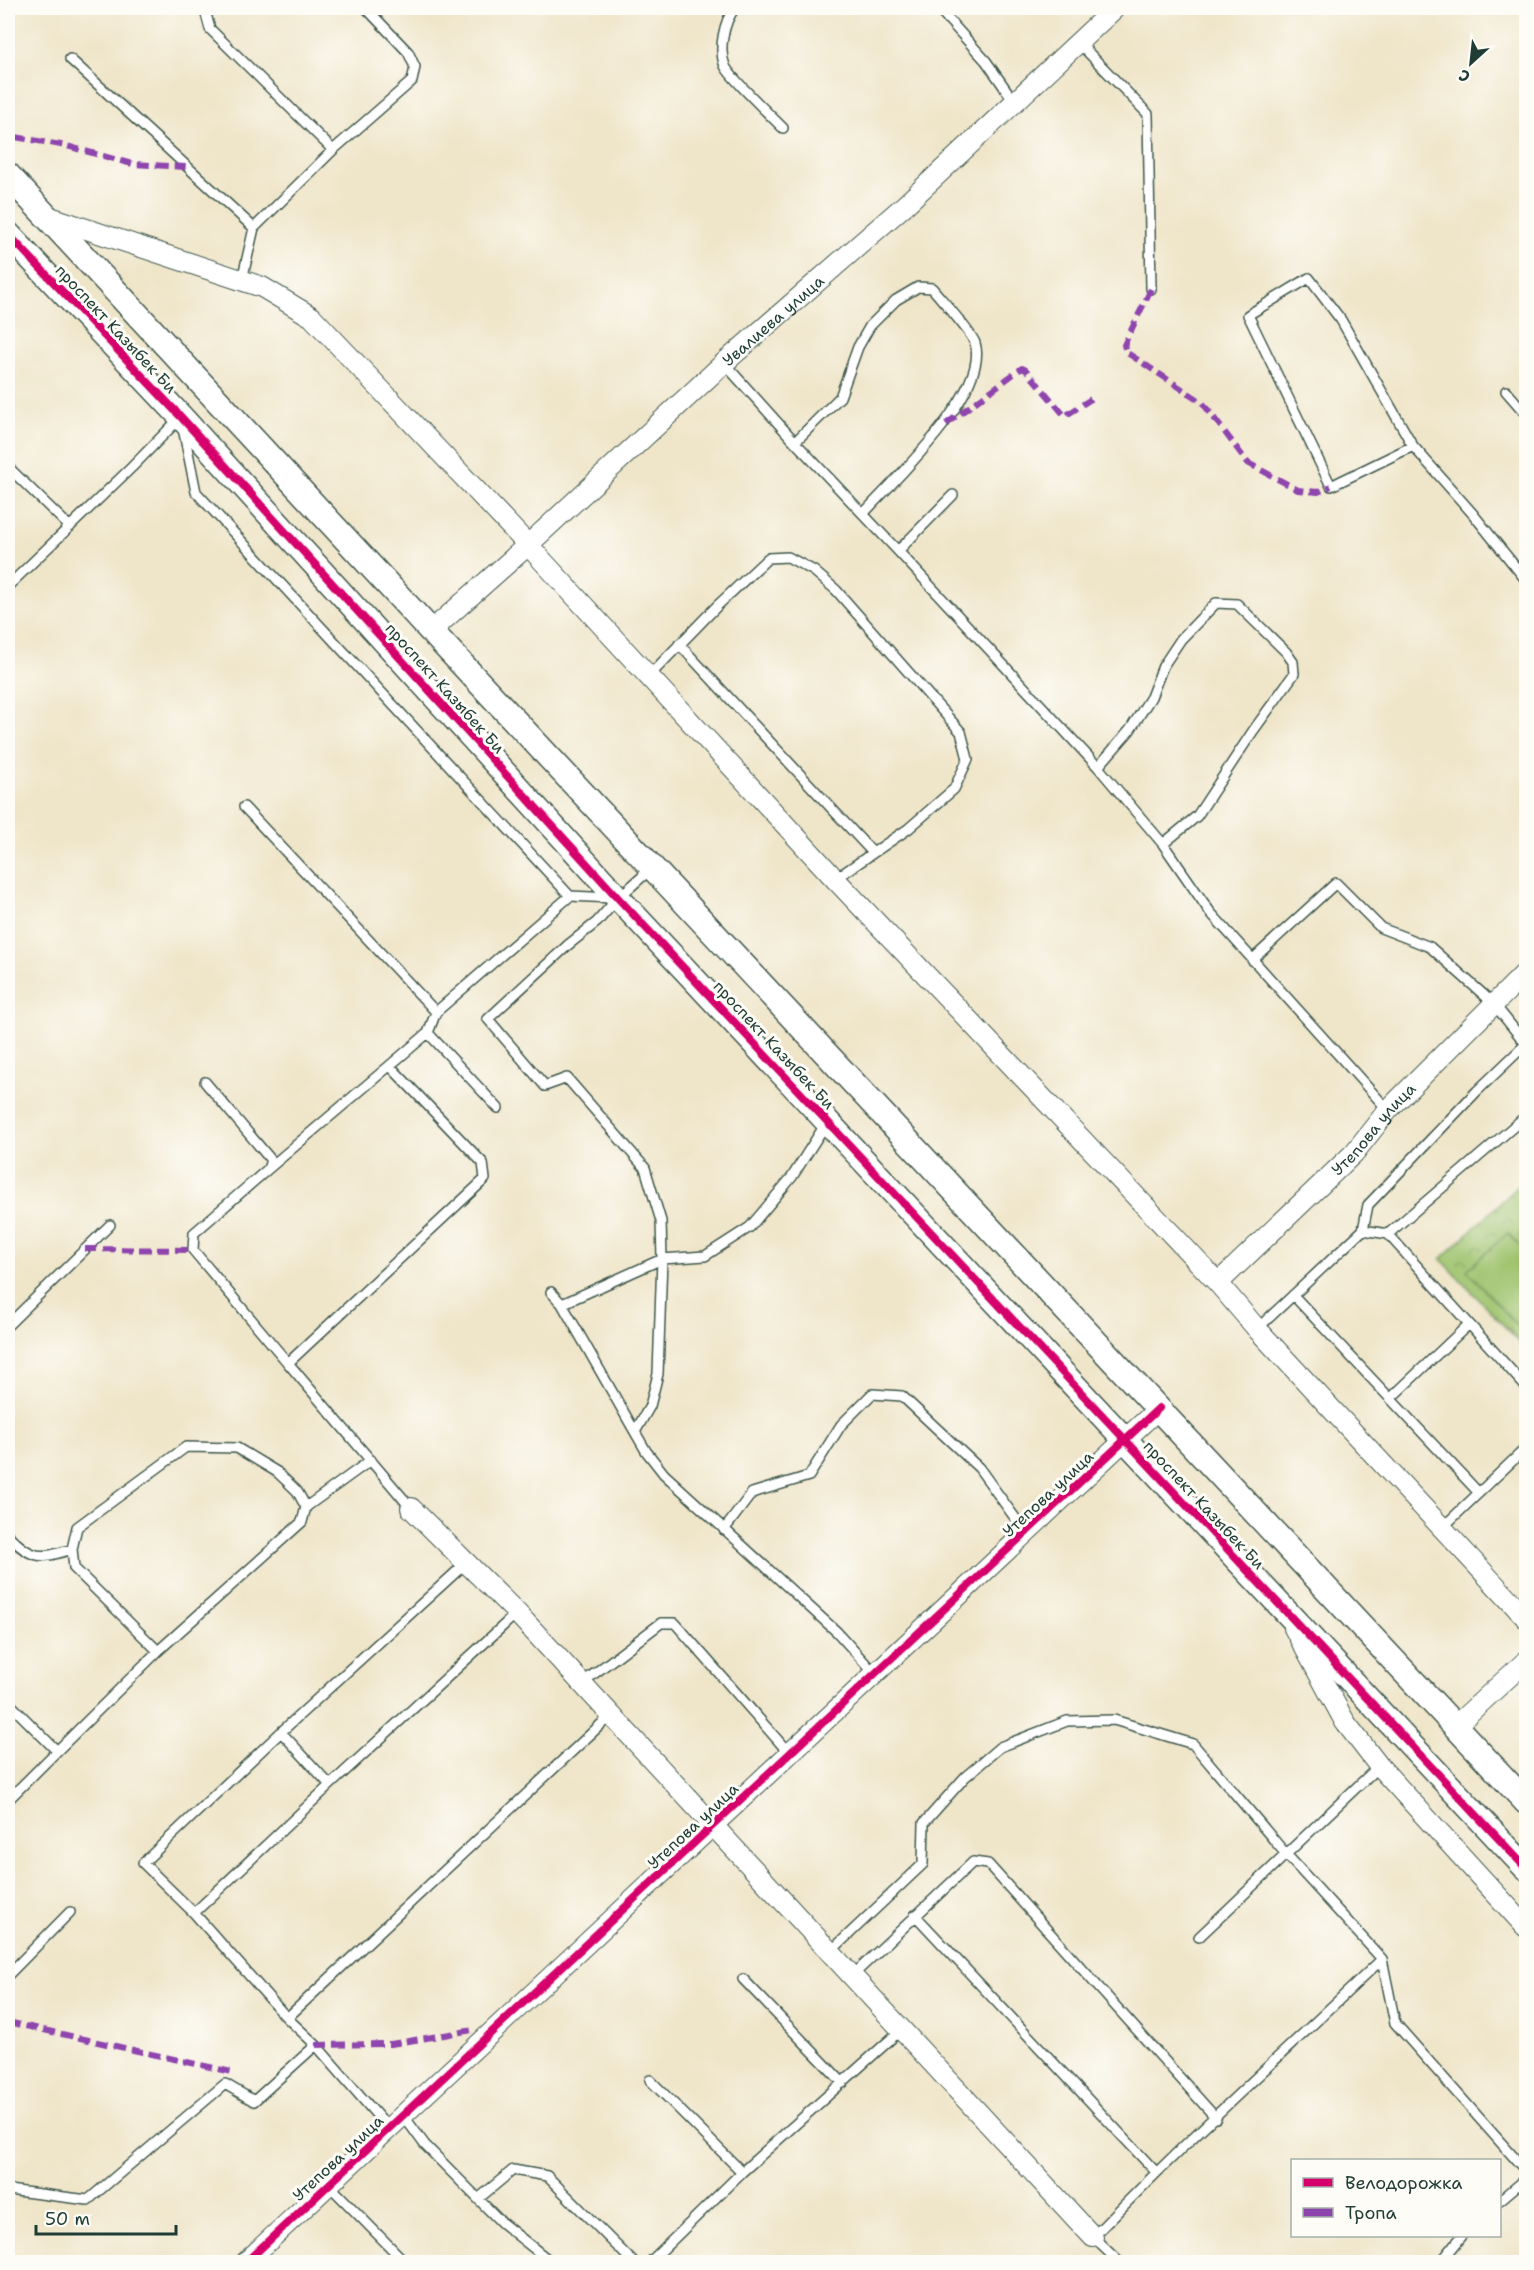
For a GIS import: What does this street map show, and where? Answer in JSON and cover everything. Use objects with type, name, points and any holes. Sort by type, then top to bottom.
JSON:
[{"type":"street","name":"Увалиева улица","points":[[431,632],[724,363],[905,205],[1115,8]]},
{"type":"street","name":"проспект Казыбек Би","points":[[8,175],[431,632],[1527,1802]]},
{"type":"street","points":[[47,216],[262,287],[312,317],[528,545],[835,879],[1218,1283],[1257,1329],[1527,1618]]},
{"type":"street","name":"проспект Казыбек Би","points":[[8,234],[181,417],[618,898],[1527,1868]]},
{"type":"street","name":"Утепова улица","points":[[1218,1283],[1354,1153],[1388,1110],[1527,972]]},
{"type":"street","name":"Утепова улица","points":[[246,2262],[1159,1408]]},
{"type":"street","points":[[411,1508],[517,1613],[1093,2237]]},
{"type":"street","points":[[1284,1610],[1345,1722],[1379,1766],[1527,1927]]},
{"type":"street","points":[[1455,1726],[1527,1661]]},
{"type":"lane","points":[[208,8],[206,14],[210,29],[333,150]]},
{"type":"lane","points":[[242,280],[254,228],[333,150],[412,81],[415,68],[408,52],[366,8]]},
{"type":"lane","points":[[735,8],[728,16],[722,49],[725,67],[783,128]]},
{"type":"lane","points":[[938,8],[986,61],[1014,101]]},
{"type":"lane","points":[[1078,42],[1148,114],[1151,289]]},
{"type":"lane","points":[[70,59],[254,228]]},
{"type":"lane","points":[[1413,446],[1331,486],[1248,315],[1309,278],[1341,320],[1413,446],[1527,580]]},
{"type":"lane","points":[[795,442],[840,397],[858,347],[870,326],[896,300],[918,287],[933,288],[975,342],[977,357],[971,379],[945,424],[864,513]]},
{"type":"lane","points":[[724,363],[1098,767],[1163,844],[1210,912],[1388,1110]]},
{"type":"lane","points":[[1506,391],[1527,414]]},
{"type":"lane","points":[[8,586],[181,417]]},
{"type":"lane","points":[[181,417],[196,492],[570,896]]},
{"type":"lane","points":[[8,467],[70,527]]},
{"type":"lane","points":[[897,550],[953,495]]},
{"type":"lane","points":[[648,676],[768,558],[788,557],[814,570],[836,590],[962,732],[968,759],[954,789],[908,829],[835,879]]},
{"type":"lane","points":[[1098,767],[1130,730],[1150,697],[1163,666],[1181,639],[1216,603],[1237,604],[1286,652],[1293,663],[1294,674],[1197,816],[1163,844]]},
{"type":"lane","points":[[679,644],[873,853]]},
{"type":"lane","points":[[244,807],[436,1012]]},
{"type":"lane","points":[[635,1432],[650,1406],[658,1374],[661,1221],[645,1168],[567,1078],[545,1086],[488,1019],[568,945],[597,922],[618,898],[652,868]]},
{"type":"lane","points":[[1252,960],[1335,883],[1381,928],[1430,947],[1494,1004],[1526,1044],[1477,1091],[1368,1205],[1363,1230],[1257,1329]]},
{"type":"lane","points":[[411,1508],[193,1250],[194,1233],[428,1033],[436,1012],[570,896],[618,898]]},
{"type":"lane","points":[[428,1033],[498,1108]]},
{"type":"lane","points":[[288,1363],[485,1179],[483,1163],[390,1066]]},
{"type":"lane","points":[[205,1082],[271,1160],[268,1169]]},
{"type":"lane","points":[[1388,1234],[1527,1116]]},
{"type":"lane","points":[[562,1304],[662,1259],[705,1256],[750,1227],[792,1177],[827,1122]]},
{"type":"lane","points":[[8,1325],[110,1225]]},
{"type":"lane","points":[[1363,1230],[1388,1234],[1468,1325],[1524,1381]]},
{"type":"lane","points":[[551,1292],[562,1304],[646,1451],[664,1474],[837,1632],[875,1674]]},
{"type":"lane","points":[[1293,1295],[1479,1493]]},
{"type":"lane","points":[[1391,1398],[1468,1325]]},
{"type":"lane","points":[[724,1530],[752,1493],[809,1476],[841,1425],[872,1394],[902,1396],[979,1468],[1026,1533]]},
{"type":"lane","points":[[158,1651],[75,1568],[72,1549],[77,1527],[186,1447],[237,1448],[277,1472],[297,1491],[306,1507]]},
{"type":"lane","points":[[1442,1528],[1527,1448]]},
{"type":"lane","points":[[8,1800],[158,1651],[302,1522],[306,1507],[370,1460]]},
{"type":"lane","points":[[8,1535],[22,1550],[46,1558],[72,1549]]},
{"type":"lane","points":[[466,1563],[281,1732],[143,1863],[194,1913],[287,2018],[396,2122],[425,2145],[502,2223],[551,2262]]},
{"type":"lane","points":[[194,1913],[517,1613]]},
{"type":"lane","points":[[582,1683],[661,1623],[675,1623],[789,1753]]},
{"type":"lane","points":[[8,1702],[57,1751]]},
{"type":"lane","points":[[287,2018],[611,1715]]},
{"type":"lane","points":[[830,1952],[923,1864],[924,1823],[965,1777],[999,1747],[1067,1721],[1114,1720],[1193,1744],[1285,1853],[1382,1959],[1395,2023],[1527,2170]]},
{"type":"lane","points":[[281,1732],[330,1785]]},
{"type":"lane","points":[[1199,1937],[1379,1766]]},
{"type":"lane","points":[[852,1976],[973,1862],[988,1864],[1216,2118]]},
{"type":"lane","points":[[8,1975],[70,1912]]},
{"type":"lane","points":[[915,1915],[1156,2172]]},
{"type":"lane","points":[[1119,2262],[1093,2237],[1156,2172],[1216,2118],[1382,1959]]},
{"type":"lane","points":[[743,1979],[843,2083]]},
{"type":"lane","points":[[650,2262],[742,2172],[901,2030]]},
{"type":"lane","points":[[8,2190],[88,2200],[225,2084],[254,2101],[316,2045]]},
{"type":"lane","points":[[650,2080],[742,2172]]},
{"type":"lane","points":[[478,2199],[513,2170],[547,2175],[633,2262]]},
{"type":"lane","points":[[1501,2199],[1527,2178]]},
{"type":"lane","points":[[329,2185],[405,2262]]},
{"type":"lane","points":[[1441,2262],[1460,2237]]},
{"type":"green space","points":[[1526,1179],[1526,1349],[1441,1259]]},
{"type":"green space","points":[[1508,1233],[1526,1253],[1526,1336],[1467,1270]]},
{"type":"marked path","points":[[15,137],[67,146],[132,164],[187,167]]},
{"type":"marked path","points":[[1151,289],[1124,345],[1126,352],[1202,402],[1248,463],[1298,490],[1318,492],[1331,486]]},
{"type":"marked path","points":[[946,424],[1022,368],[1065,416],[1091,399]]},
{"type":"marked path","points":[[85,1249],[193,1250]]},
{"type":"marked path","points":[[8,2022],[232,2072]]},
{"type":"marked path","points":[[316,2045],[391,2044],[473,2030]]},
{"type":"cycle path","points":[[8,234],[181,417],[618,898],[1526,1868]]},
{"type":"cycle path","points":[[246,2262],[1159,1408]]}]
